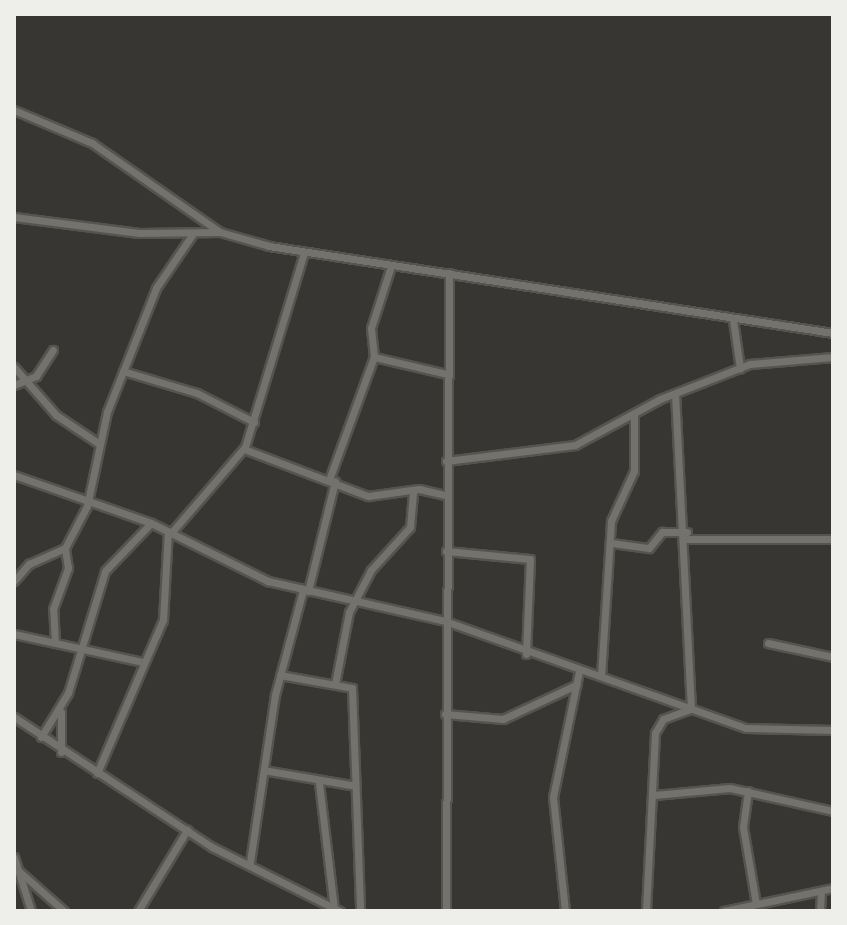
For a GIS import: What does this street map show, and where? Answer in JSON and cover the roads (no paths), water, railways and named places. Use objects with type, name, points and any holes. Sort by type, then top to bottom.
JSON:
[{"type":"street","points":[[14,110],[92,143],[220,232]]},
{"type":"street","points":[[14,217],[192,235],[220,232],[304,253],[833,333]]},
{"type":"street","points":[[55,643],[53,609],[68,568],[65,548],[87,506],[98,443],[156,288],[192,235]]},
{"type":"street","points":[[97,773],[122,729],[142,662],[163,620],[169,532],[244,449],[304,253]]},
{"type":"street","points":[[250,862],[256,802],[269,771],[280,675],[306,590],[332,479],[374,357],[371,328],[391,266]]},
{"type":"street","points":[[446,911],[444,495],[449,273]]},
{"type":"street","points":[[733,320],[740,368]]},
{"type":"street","points":[[14,385],[26,381],[53,350]]},
{"type":"street","points":[[374,357],[447,374]]},
{"type":"street","points":[[446,461],[575,445],[740,368],[833,357]]},
{"type":"street","points":[[14,367],[56,415],[98,443]]},
{"type":"street","points":[[123,371],[197,393],[254,422]]},
{"type":"street","points":[[675,397],[687,535],[691,709]]},
{"type":"street","points":[[601,676],[613,516],[634,471],[634,415]]},
{"type":"street","points":[[244,449],[380,498],[413,490],[444,495]]},
{"type":"street","points":[[14,475],[87,506],[151,523],[237,568],[306,590],[354,598],[445,621],[526,654],[601,676],[746,728],[833,730]]},
{"type":"street","points":[[335,684],[354,598],[410,527],[413,490]]},
{"type":"street","points":[[61,752],[61,710],[105,571],[151,523]]},
{"type":"street","points":[[612,543],[649,548],[662,532],[833,539]]},
{"type":"street","points":[[14,581],[24,567],[65,548]]},
{"type":"street","points":[[446,551],[530,559],[526,654]]},
{"type":"street","points":[[14,634],[142,662]]},
{"type":"street","points":[[768,643],[833,657]]},
{"type":"street","points":[[565,911],[553,797],[579,672]]},
{"type":"street","points":[[280,675],[335,684],[352,691],[351,785],[360,911]]},
{"type":"street","points":[[445,714],[503,719],[576,685]]},
{"type":"street","points":[[646,911],[659,725],[691,709]]},
{"type":"street","points":[[41,737],[61,710]]},
{"type":"street","points":[[14,717],[61,752],[187,830],[336,910]]},
{"type":"street","points":[[269,771],[319,783],[351,785]]},
{"type":"street","points":[[319,783],[336,910]]},
{"type":"street","points":[[654,795],[748,791],[833,811]]},
{"type":"street","points":[[748,791],[743,827],[756,904]]},
{"type":"street","points":[[138,911],[187,830]]},
{"type":"street","points":[[14,857],[31,911]]},
{"type":"street","points":[[20,872],[64,911]]},
{"type":"street","points":[[724,911],[833,888]]},
{"type":"street","points":[[820,911],[821,891]]}]
